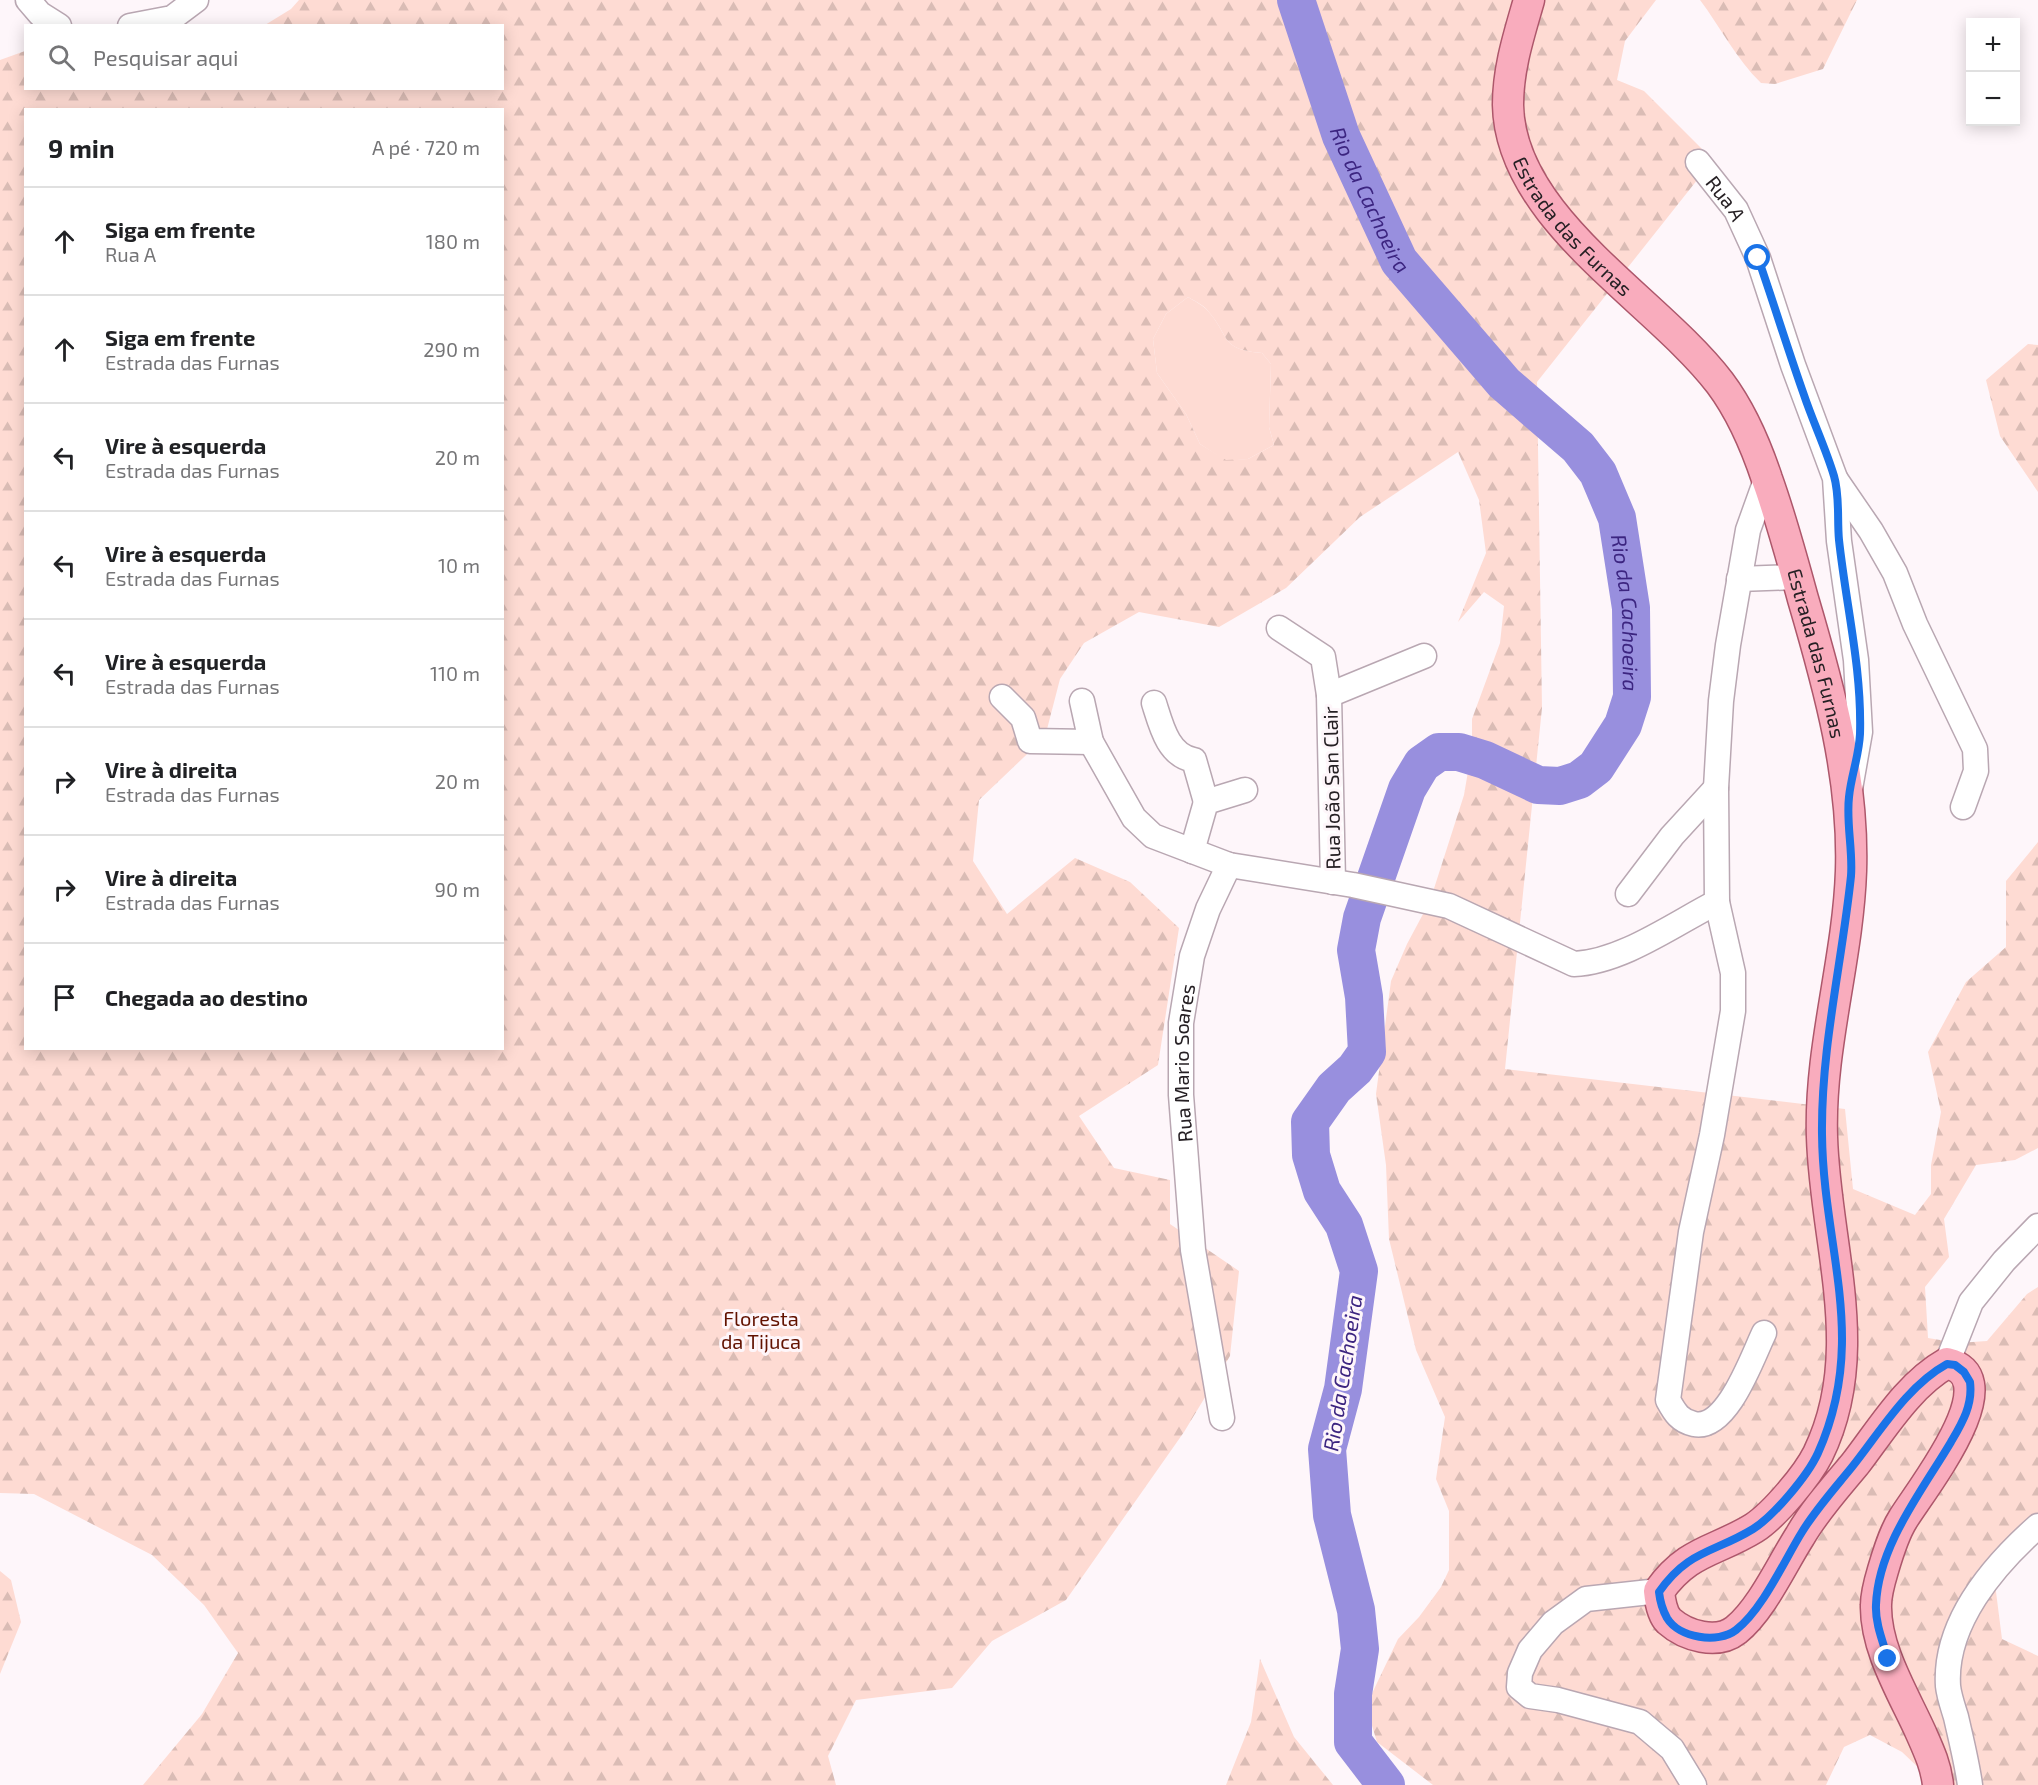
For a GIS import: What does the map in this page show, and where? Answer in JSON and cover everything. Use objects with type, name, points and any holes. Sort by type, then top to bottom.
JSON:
[{"type":"main road","name":"Estrada das Furnas","points":[[1529,0],[1511,61],[1508,107],[1513,139],[1523,170],[1568,231],[1719,382],[1740,416],[1767,477],[1825,673],[1848,798],[1851,872],[1824,1086],[1822,1133],[1825,1200],[1842,1296],[1843,1341],[1839,1394],[1817,1456],[1770,1514],[1750,1530],[1693,1556],[1671,1574],[1659,1592]]},
{"type":"main road","points":[[1659,1592],[1661,1605],[1668,1620],[1691,1635],[1714,1638],[1735,1631],[1752,1614],[1806,1526],[1911,1393],[1933,1371],[1947,1364],[1955,1365],[1964,1372],[1970,1382],[1969,1407],[1901,1522],[1883,1570],[1876,1605],[1886,1651],[1934,1761],[1938,1785]]},
{"type":"street","points":[[28,0],[40,14],[56,24]]},
{"type":"street","points":[[140,24],[172,18],[196,0]]},
{"type":"street","name":"Rua A","points":[[1698,162],[1736,210],[1758,258],[1797,376],[1835,478],[1839,542],[1856,660],[1860,732],[1858,759],[1848,798]]},
{"type":"street","points":[[1764,1334],[1725,1411],[1714,1421],[1699,1425],[1684,1422],[1675,1414],[1668,1400],[1691,1232],[1712,1135],[1733,1011],[1733,973],[1717,902],[1716,788],[1721,700],[1748,530],[1767,477]]},
{"type":"street","points":[[1835,478],[1872,531],[1895,573],[1915,624],[1975,749],[1976,771],[1963,807]]},
{"type":"street","points":[[1739,579],[1797,577]]},
{"type":"street","name":"Rua João San Clair","points":[[1279,628],[1323,657],[1329,695],[1343,884]]},
{"type":"street","name":"Rua João San Clair","points":[[1329,695],[1424,656]]},
{"type":"street","points":[[1002,697],[1023,717],[1030,741],[1091,742]]},
{"type":"street","points":[[1082,701],[1091,742],[1134,818],[1153,836],[1229,865],[1416,898],[1468,913],[1554,957],[1574,964],[1595,963],[1617,954],[1717,902]]},
{"type":"street","points":[[1154,702],[1166,740],[1185,758],[1194,760],[1206,802],[1192,851]]},
{"type":"street","points":[[1628,894],[1672,836],[1716,788]]},
{"type":"street","points":[[1206,802],[1245,790]]},
{"type":"street","name":"Rua Mario Soares","points":[[1222,1418],[1196,1268],[1181,1095],[1181,1023],[1192,956],[1208,909],[1229,865]]},
{"type":"street","points":[[1947,1364],[1971,1302],[2004,1261],[2038,1227]]},
{"type":"street","points":[[1970,1785],[1948,1687],[1949,1665],[1959,1626],[1972,1601],[2022,1541],[2038,1526]]},
{"type":"street","points":[[1659,1592],[1586,1599],[1553,1623],[1530,1650],[1520,1674],[1519,1688],[1530,1696],[1558,1700],[1640,1722],[1672,1749],[1694,1785]]},
{"type":"green space","name":"Floresta da Tijuca","points":[[299,0],[1656,0],[1625,41],[1617,80],[1644,91],[1713,160],[1537,382],[1542,708],[1505,1069],[1845,1109],[1853,1189],[1915,1215],[1931,1194],[1931,1165],[1941,1112],[1928,1052],[1966,982],[2006,947],[2006,881],[2038,842],[2038,1148],[2015,1160],[1976,1165],[1944,1219],[1949,1257],[1925,1287],[1928,1338],[1958,1343],[1987,1341],[2027,1294],[2038,1287],[2038,1536],[1995,1584],[2002,1639],[2038,1656],[2038,1785],[1924,1785],[1924,1773],[1902,1752],[1870,1735],[1844,1747],[1826,1785],[1433,1785],[1377,1742],[1366,1706],[1398,1639],[1419,1617],[1441,1587],[1449,1570],[1449,1511],[1436,1479],[1445,1417],[1416,1350],[1389,1239],[1386,1165],[1376,1094],[1391,981],[1407,944],[1430,901],[1464,795],[1472,748],[1472,719],[1500,643],[1504,606],[1484,592],[1458,622],[1486,553],[1479,500],[1458,452],[1360,517],[1286,588],[1219,627],[1139,612],[1084,643],[1060,679],[1045,737],[979,800],[973,861],[1007,914],[1075,858],[1130,882],[1179,928],[1158,1065],[1079,1116],[1114,1168],[1170,1180],[1170,1224],[1239,1271],[1230,1356],[1184,1432],[1066,1600],[992,1641],[952,1688],[856,1700],[828,1756],[836,1785],[143,1785],[202,1714],[238,1653],[204,1605],[152,1555],[34,1494],[0,1493],[0,60],[24,51],[24,90],[504,90],[504,24],[267,24],[291,9]],"holes":[[[1188,297],[1201,305],[1215,320],[1232,345],[1262,353],[1271,364],[1269,427],[1274,445],[1248,459],[1226,460],[1200,444],[1186,414],[1157,373],[1153,339],[1166,314]]]},
{"type":"green space","points":[[1700,0],[1857,0],[1823,69],[1775,84],[1761,83],[1752,74]]},
{"type":"green space","points":[[1188,297],[1208,311],[1232,345],[1262,353],[1271,364],[1269,427],[1274,445],[1248,459],[1226,461],[1200,444],[1186,414],[1157,373],[1153,339],[1166,314]]},
{"type":"green space","points":[[2028,344],[2038,345],[2038,492],[2000,436],[1986,380]]},
{"type":"green space","points":[[0,1571],[11,1580],[21,1622],[0,1674]]},
{"type":"green space","points":[[1260,1659],[1294,1737],[1333,1785],[1226,1785],[1251,1722]]},
{"type":"waterway","name":"Rio da Cachoeira","points":[[1296,0],[1341,136],[1399,261],[1504,383],[1578,447],[1598,473],[1617,518],[1631,608],[1632,697],[1623,725],[1596,767],[1579,780],[1560,786],[1538,785],[1485,760],[1459,752],[1439,752],[1422,764],[1407,789],[1362,918],[1356,950],[1364,997],[1367,1052],[1355,1069],[1334,1088],[1310,1122],[1311,1155],[1322,1191],[1344,1225],[1359,1271],[1343,1389],[1327,1449],[1332,1515],[1356,1610],[1360,1649],[1353,1694],[1353,1742],[1386,1785]]},
{"type":"route","points":[[1758,258],[1816,432],[1835,478],[1839,542],[1856,660],[1860,732],[1858,759],[1848,798],[1851,872],[1824,1086],[1822,1133],[1825,1200],[1842,1296],[1843,1341],[1839,1394],[1817,1456],[1764,1521],[1750,1530],[1693,1556],[1671,1574],[1659,1592],[1661,1605],[1668,1620],[1691,1635],[1714,1638],[1735,1631],[1752,1614],[1806,1526],[1911,1393],[1933,1371],[1947,1364],[1955,1365],[1964,1372],[1970,1382],[1969,1407],[1963,1421],[1901,1522],[1883,1570],[1876,1605],[1878,1626],[1888,1659]]}]
